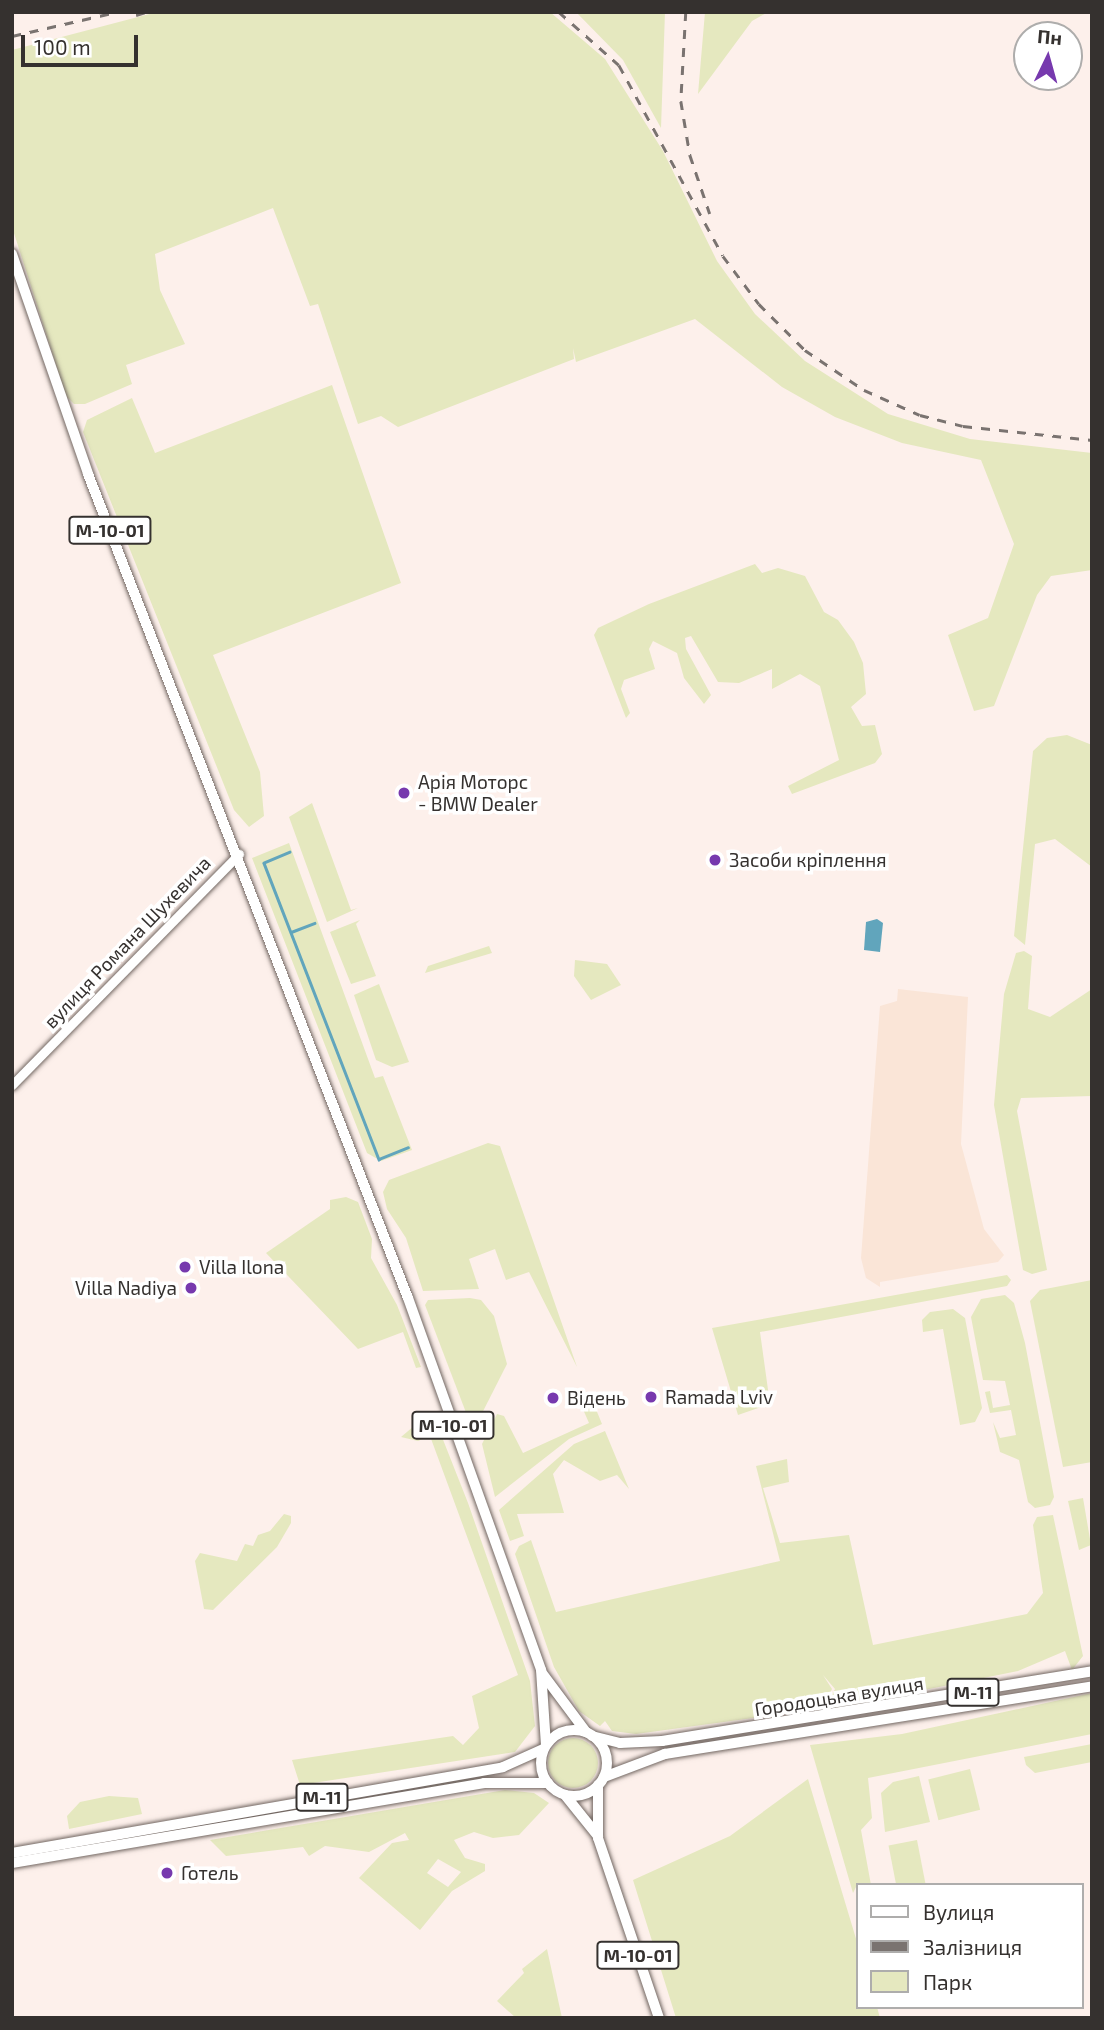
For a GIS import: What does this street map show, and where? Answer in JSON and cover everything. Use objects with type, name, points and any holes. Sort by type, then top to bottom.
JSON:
[{"type":"highway","name":"М-10-01","points":[[12,254],[88,474],[239,854],[408,1298],[542,1673],[545,1747],[541,1764],[548,1783],[565,1795],[598,1838],[659,2018]]},
{"type":"highway","name":"М-10-01","points":[[542,1673],[604,1751],[598,1838]]},
{"type":"highway","name":"М-11","points":[[12,1853],[503,1767],[545,1747],[562,1732],[589,1734]]},
{"type":"highway","name":"М-11","points":[[565,1795],[585,1794],[601,1781]]},
{"type":"highway","name":"М-11","points":[[12,1863],[484,1783],[548,1783]]},
{"type":"main road","name":"вулиця Романа Шухевича","points":[[12,1085],[239,854]]},
{"type":"main road","name":"Городоцька вулиця","points":[[589,1734],[620,1743],[662,1741],[1092,1671]]},
{"type":"main road","name":"Городоцька вулиця","points":[[601,1781],[665,1754],[1092,1686]]},
{"type":"shaded area","points":[[898,989],[968,997],[961,1144],[984,1229],[1004,1255],[998,1262],[880,1282],[880,1287],[866,1278],[861,1258],[880,1006],[897,1001]]},
{"type":"green space","points":[[157,12],[550,12],[605,59],[663,151],[717,261],[755,314],[805,361],[888,414],[970,439],[1092,453],[1092,570],[1051,576],[1037,595],[994,706],[974,711],[948,635],[988,618],[1014,544],[981,460],[902,443],[835,417],[782,387],[695,319],[576,362],[573,348],[574,359],[398,427],[381,416],[358,424],[318,304],[310,306],[273,208],[155,254],[160,290],[185,344],[126,365],[132,384],[85,404],[74,404],[66,396],[12,227],[12,50]]},
{"type":"green space","points":[[576,12],[665,12],[661,128],[623,60]]},
{"type":"green space","points":[[705,12],[768,12],[752,21],[698,94]]},
{"type":"green space","points":[[332,385],[401,583],[213,655],[260,772],[264,816],[249,827],[234,810],[83,432],[87,420],[132,398],[155,453]]},
{"type":"green space","points":[[755,564],[762,573],[778,568],[805,576],[824,612],[838,620],[854,642],[863,663],[866,694],[851,707],[862,726],[875,725],[882,754],[875,763],[792,794],[788,786],[839,760],[820,686],[800,674],[772,689],[772,669],[739,683],[718,682],[691,636],[685,638],[686,649],[711,695],[704,704],[684,678],[677,653],[653,641],[649,649],[655,669],[624,680],[621,689],[630,713],[626,718],[594,635],[598,628],[649,604]]},
{"type":"green space","points":[[1067,735],[1092,745],[1092,867],[1055,839],[1035,844],[1025,945],[1014,936],[1033,751],[1047,738]]},
{"type":"green space","points":[[312,803],[351,910],[358,908],[327,922],[289,817]]},
{"type":"green space","points":[[289,843],[375,1078],[383,1076],[412,1150],[381,1161],[367,1153],[252,858]]},
{"type":"green space","points":[[360,920],[356,924],[376,976],[351,984],[330,932]]},
{"type":"green space","points":[[489,946],[492,953],[425,973],[428,966]]},
{"type":"green space","points":[[1024,951],[1032,956],[1028,1009],[1050,1017],[1092,989],[1092,1096],[1021,1098],[1017,1111],[1047,1270],[1032,1274],[1023,1270],[994,1105],[1004,994],[1016,953]]},
{"type":"green space","points":[[575,960],[607,964],[621,985],[591,1000],[574,976]]},
{"type":"green space","points":[[379,984],[409,1062],[392,1067],[376,1060],[354,995]]},
{"type":"green space","points":[[488,1143],[500,1146],[577,1367],[529,1272],[506,1280],[495,1249],[469,1259],[479,1289],[423,1291],[406,1238],[387,1209],[383,1192],[389,1180]]},
{"type":"green space","points":[[346,1197],[358,1202],[372,1239],[371,1258],[397,1305],[421,1367],[416,1368],[403,1332],[358,1349],[266,1253],[330,1209],[330,1200]]},
{"type":"green space","points":[[1007,1275],[1011,1280],[1007,1286],[760,1332],[770,1404],[738,1415],[712,1328]]},
{"type":"green space","points":[[1092,1280],[1092,1462],[1063,1467],[1030,1301],[1040,1290]]},
{"type":"green space","points":[[1005,1295],[1014,1303],[1025,1343],[1054,1497],[1050,1505],[1035,1508],[1028,1502],[1019,1460],[1000,1452],[993,1422],[1000,1438],[1016,1435],[1011,1410],[990,1413],[985,1392],[990,1391],[993,1408],[1010,1405],[1005,1381],[983,1380],[971,1317],[981,1299]]},
{"type":"green space","points":[[428,1300],[481,1300],[494,1316],[507,1364],[473,1431],[425,1305]]},
{"type":"green space","points":[[953,1309],[965,1318],[982,1408],[975,1422],[960,1425],[943,1329],[923,1332],[922,1320],[930,1312]]},
{"type":"green space","points":[[593,1402],[602,1424],[569,1439],[495,1497],[482,1444],[497,1414],[504,1416],[523,1453],[589,1423],[582,1407]]},
{"type":"green space","points":[[428,1425],[440,1432],[468,1503],[530,1681],[535,1726],[515,1752],[300,1785],[292,1760],[453,1736],[463,1745],[479,1728],[472,1696],[518,1675],[430,1436],[418,1441],[401,1437],[414,1426]]},
{"type":"green space","points":[[605,1431],[629,1489],[617,1475],[600,1481],[564,1460],[553,1474],[564,1513],[517,1514],[524,1536],[510,1541],[499,1510],[574,1444]]},
{"type":"green space","points":[[787,1459],[789,1482],[763,1488],[780,1543],[849,1535],[873,1645],[1027,1614],[1043,1593],[1033,1525],[1037,1517],[1053,1515],[1083,1656],[1072,1670],[1065,1651],[1018,1671],[835,1708],[830,1699],[835,1689],[823,1675],[832,1689],[825,1704],[812,1710],[636,1734],[612,1731],[605,1721],[600,1726],[579,1711],[554,1667],[515,1554],[519,1546],[531,1540],[556,1612],[780,1561],[756,1466]]},
{"type":"green space","points":[[1083,1498],[1091,1545],[1079,1550],[1068,1501]]},
{"type":"green space","points":[[284,1514],[291,1516],[291,1523],[277,1547],[213,1610],[204,1609],[195,1561],[200,1553],[237,1561],[245,1544],[253,1546],[258,1535],[270,1531]]},
{"type":"green space","points":[[1092,1693],[1092,1734],[868,1778],[872,1818],[861,1830],[871,1883],[856,1883],[853,1893],[810,1745],[902,1734]]},
{"type":"green space","points":[[573,1738],[591,1745],[598,1763],[591,1781],[573,1788],[555,1781],[548,1763],[555,1745]]},
{"type":"green space","points":[[1092,1744],[1092,1762],[1035,1773],[1026,1765],[1024,1757]]},
{"type":"green space","points":[[970,1769],[980,1810],[938,1820],[928,1779]]},
{"type":"green space","points":[[919,1776],[930,1822],[885,1832],[881,1793],[893,1782]]},
{"type":"green space","points":[[808,1779],[856,1939],[856,2009],[878,2009],[880,2018],[676,2018],[633,1880],[730,1836]]},
{"type":"green space","points":[[505,1790],[534,1793],[549,1803],[519,1835],[493,1838],[474,1832],[454,1840],[465,1858],[485,1864],[485,1871],[452,1891],[420,1930],[359,1878],[392,1843],[409,1840],[405,1833],[369,1852],[325,1846],[309,1856],[303,1847],[226,1856],[210,1840]],"holes":[[[438,1859],[461,1872],[448,1887],[427,1873]]]},
{"type":"green space","points":[[109,1796],[138,1798],[142,1814],[69,1829],[67,1816],[80,1802]]},
{"type":"green space","points":[[917,1840],[925,1883],[896,1883],[889,1846]]},
{"type":"green space","points":[[547,1949],[562,2018],[516,2018],[497,2001],[524,1973],[522,1969]]},
{"type":"water","points":[[877,919],[883,923],[880,952],[864,950],[866,922]]},
{"type":"waterway","points":[[290,852],[264,863],[379,1159],[408,1147]]},
{"type":"waterway","points":[[291,932],[314,923]]},
{"type":"railway","points":[[12,36],[116,12]]},
{"type":"railway","points":[[136,15],[146,12]]},
{"type":"railway","points":[[559,12],[619,65],[723,256],[759,304],[805,350],[864,390],[920,415],[963,426],[1092,440]]},
{"type":"railway","points":[[686,12],[681,101],[690,155],[710,214]]},
{"type":"place","name":"Арія Моторс - BMW Dealer","points":[[404,793]]},
{"type":"place","name":"Засоби кріплення","points":[[715,860]]},
{"type":"place","name":"Villa Ilona","points":[[185,1267]]},
{"type":"place","name":"Villa Nadiya","points":[[191,1288]]},
{"type":"place","name":"Ramada Lviv","points":[[651,1397]]},
{"type":"place","name":"Відень","points":[[553,1398]]},
{"type":"place","name":"Готель","points":[[167,1873]]}]
